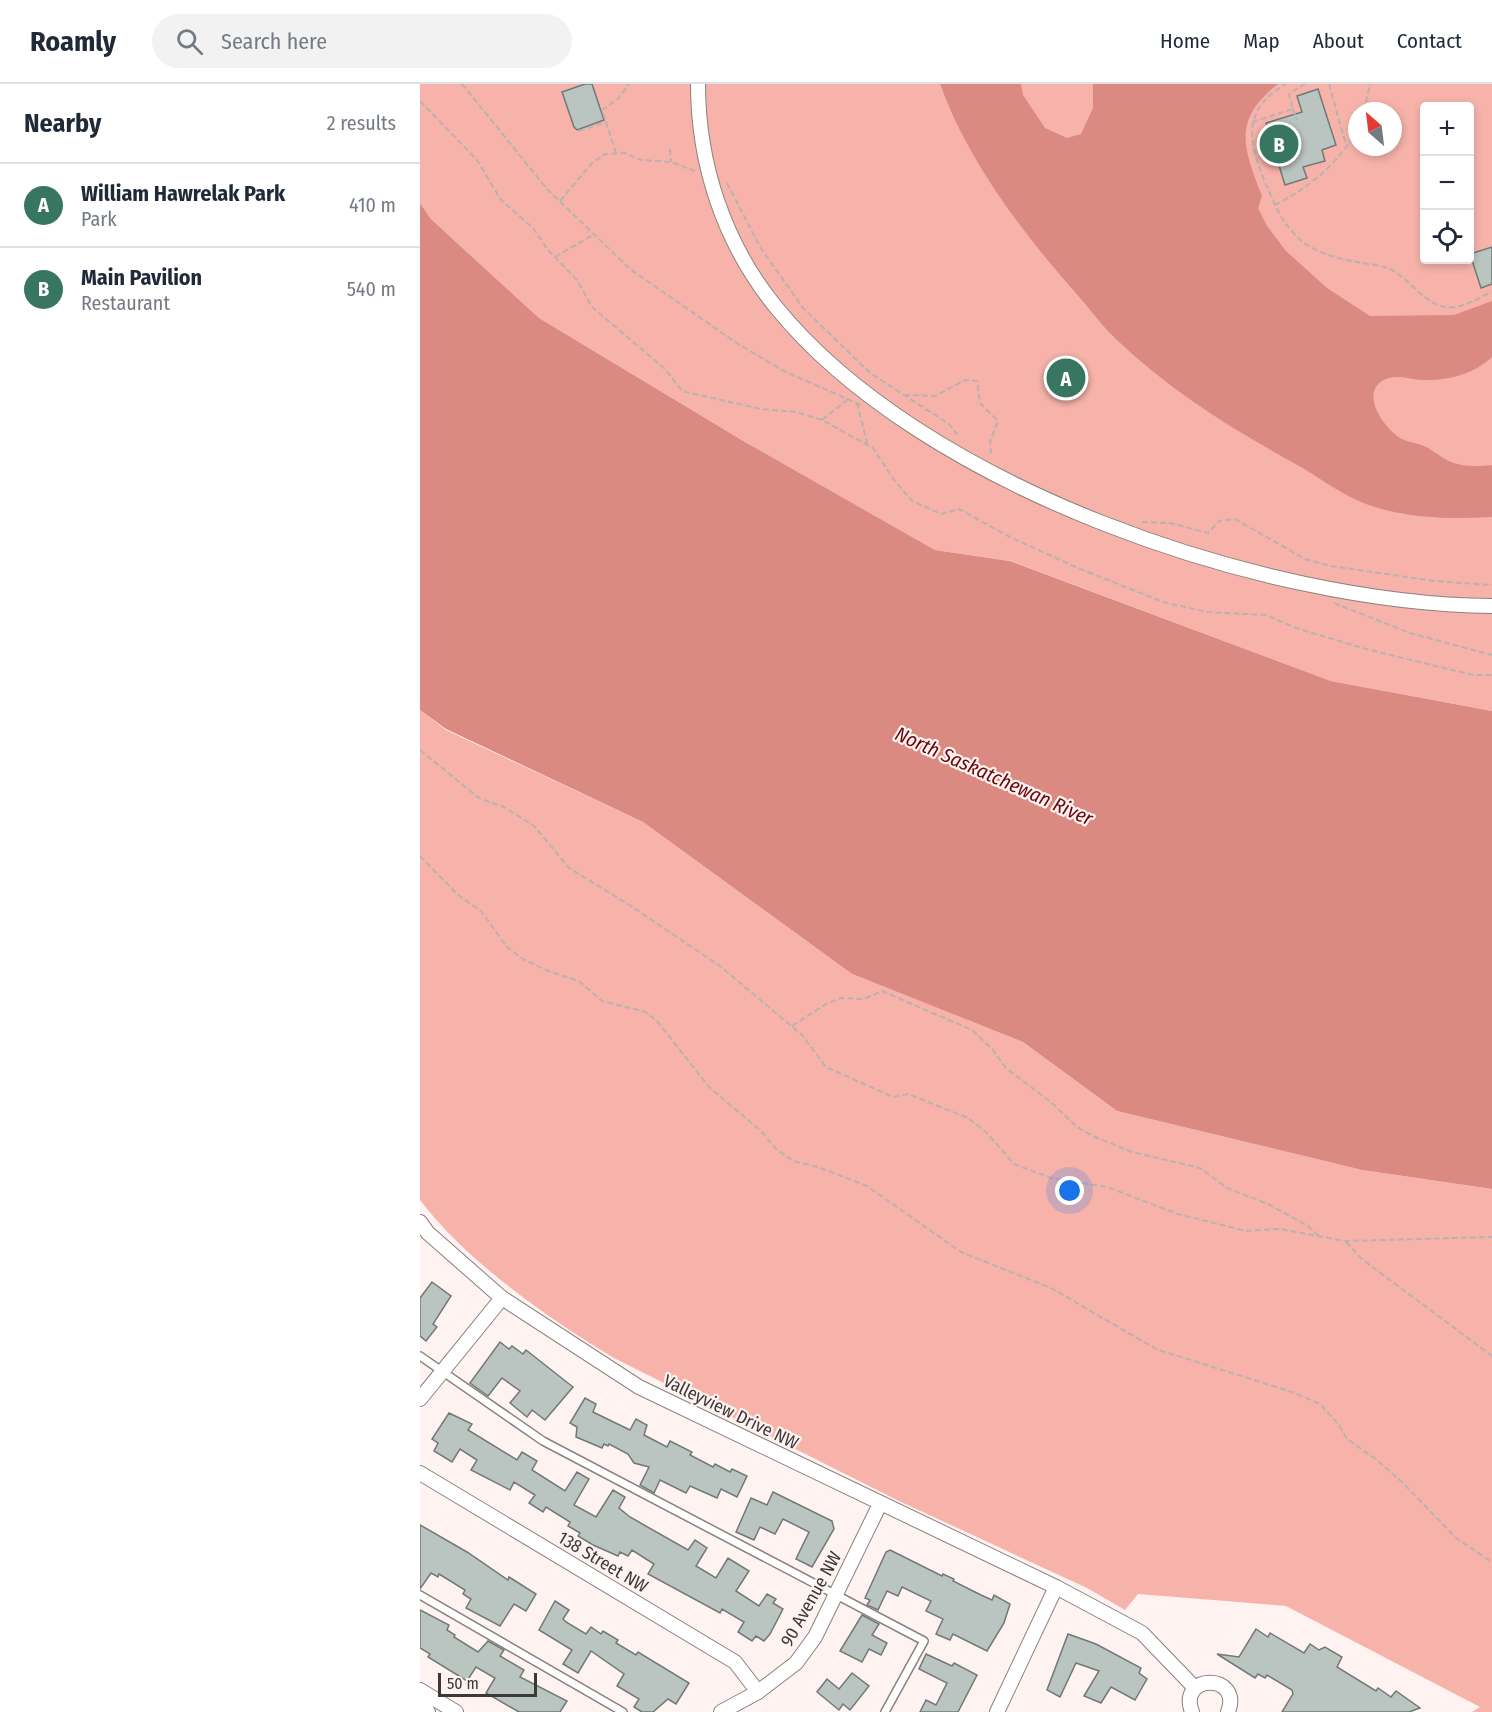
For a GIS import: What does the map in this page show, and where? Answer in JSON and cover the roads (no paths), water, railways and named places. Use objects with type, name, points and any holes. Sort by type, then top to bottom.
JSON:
[{"type":"street","points":[[698,84],[701,133],[710,178],[727,229],[753,276],[786,319],[826,362],[858,388],[906,421],[976,463],[1051,500],[1102,522],[1208,559],[1344,591],[1433,603],[1492,606]]},
{"type":"street","name":"Valleyview Drive NW","points":[[420,1222],[428,1233],[502,1298],[639,1388],[1056,1587],[1142,1634],[1195,1688]]},
{"type":"street","points":[[420,1400],[502,1298]]},
{"type":"street","name":"138 Street NW","points":[[420,1473],[735,1662],[758,1692]]},
{"type":"street","name":"90 Avenue NW","points":[[721,1712],[758,1692],[796,1663],[815,1636],[880,1504]]},
{"type":"street","points":[[997,1712],[1056,1587]]},
{"type":"street","points":[[1192,1712],[1189,1700],[1195,1688],[1208,1682],[1221,1685],[1229,1695],[1228,1712]]},
{"type":"street","points":[[420,1690],[456,1712]]},
{"type":"street","points":[[420,1697],[428,1712]]},
{"type":"lane","points":[[420,1356],[543,1441],[924,1641],[885,1712]]},
{"type":"lane","points":[[420,1595],[623,1712]]},
{"type":"water","points":[[940,84],[1021,84],[1023,95],[1045,128],[1067,138],[1081,134],[1093,108],[1093,84],[1278,84],[1263,97],[1253,110],[1246,135],[1250,163],[1262,196],[1258,208],[1267,226],[1286,251],[1327,288],[1370,316],[1454,315],[1492,301],[1492,357],[1485,363],[1450,378],[1420,380],[1388,378],[1377,386],[1374,402],[1382,420],[1402,439],[1424,446],[1454,463],[1474,466],[1492,465],[1492,517],[1419,516],[1390,511],[1364,503],[1342,493],[1223,421],[1157,375],[1108,330],[1019,224],[1000,198],[966,142]]},
{"type":"water","name":"North Saskatchewan River","points":[[420,203],[431,219],[539,318],[740,439],[935,550],[1010,561],[1331,681],[1492,711],[1492,1189],[1362,1170],[1117,1111],[1023,1042],[852,974],[643,822],[446,729],[420,710]]},
{"type":"place","name":"Main Pavilion","points":[[1279,144]]},
{"type":"place","name":"William Hawrelak Park","points":[[1066,378]]}]
